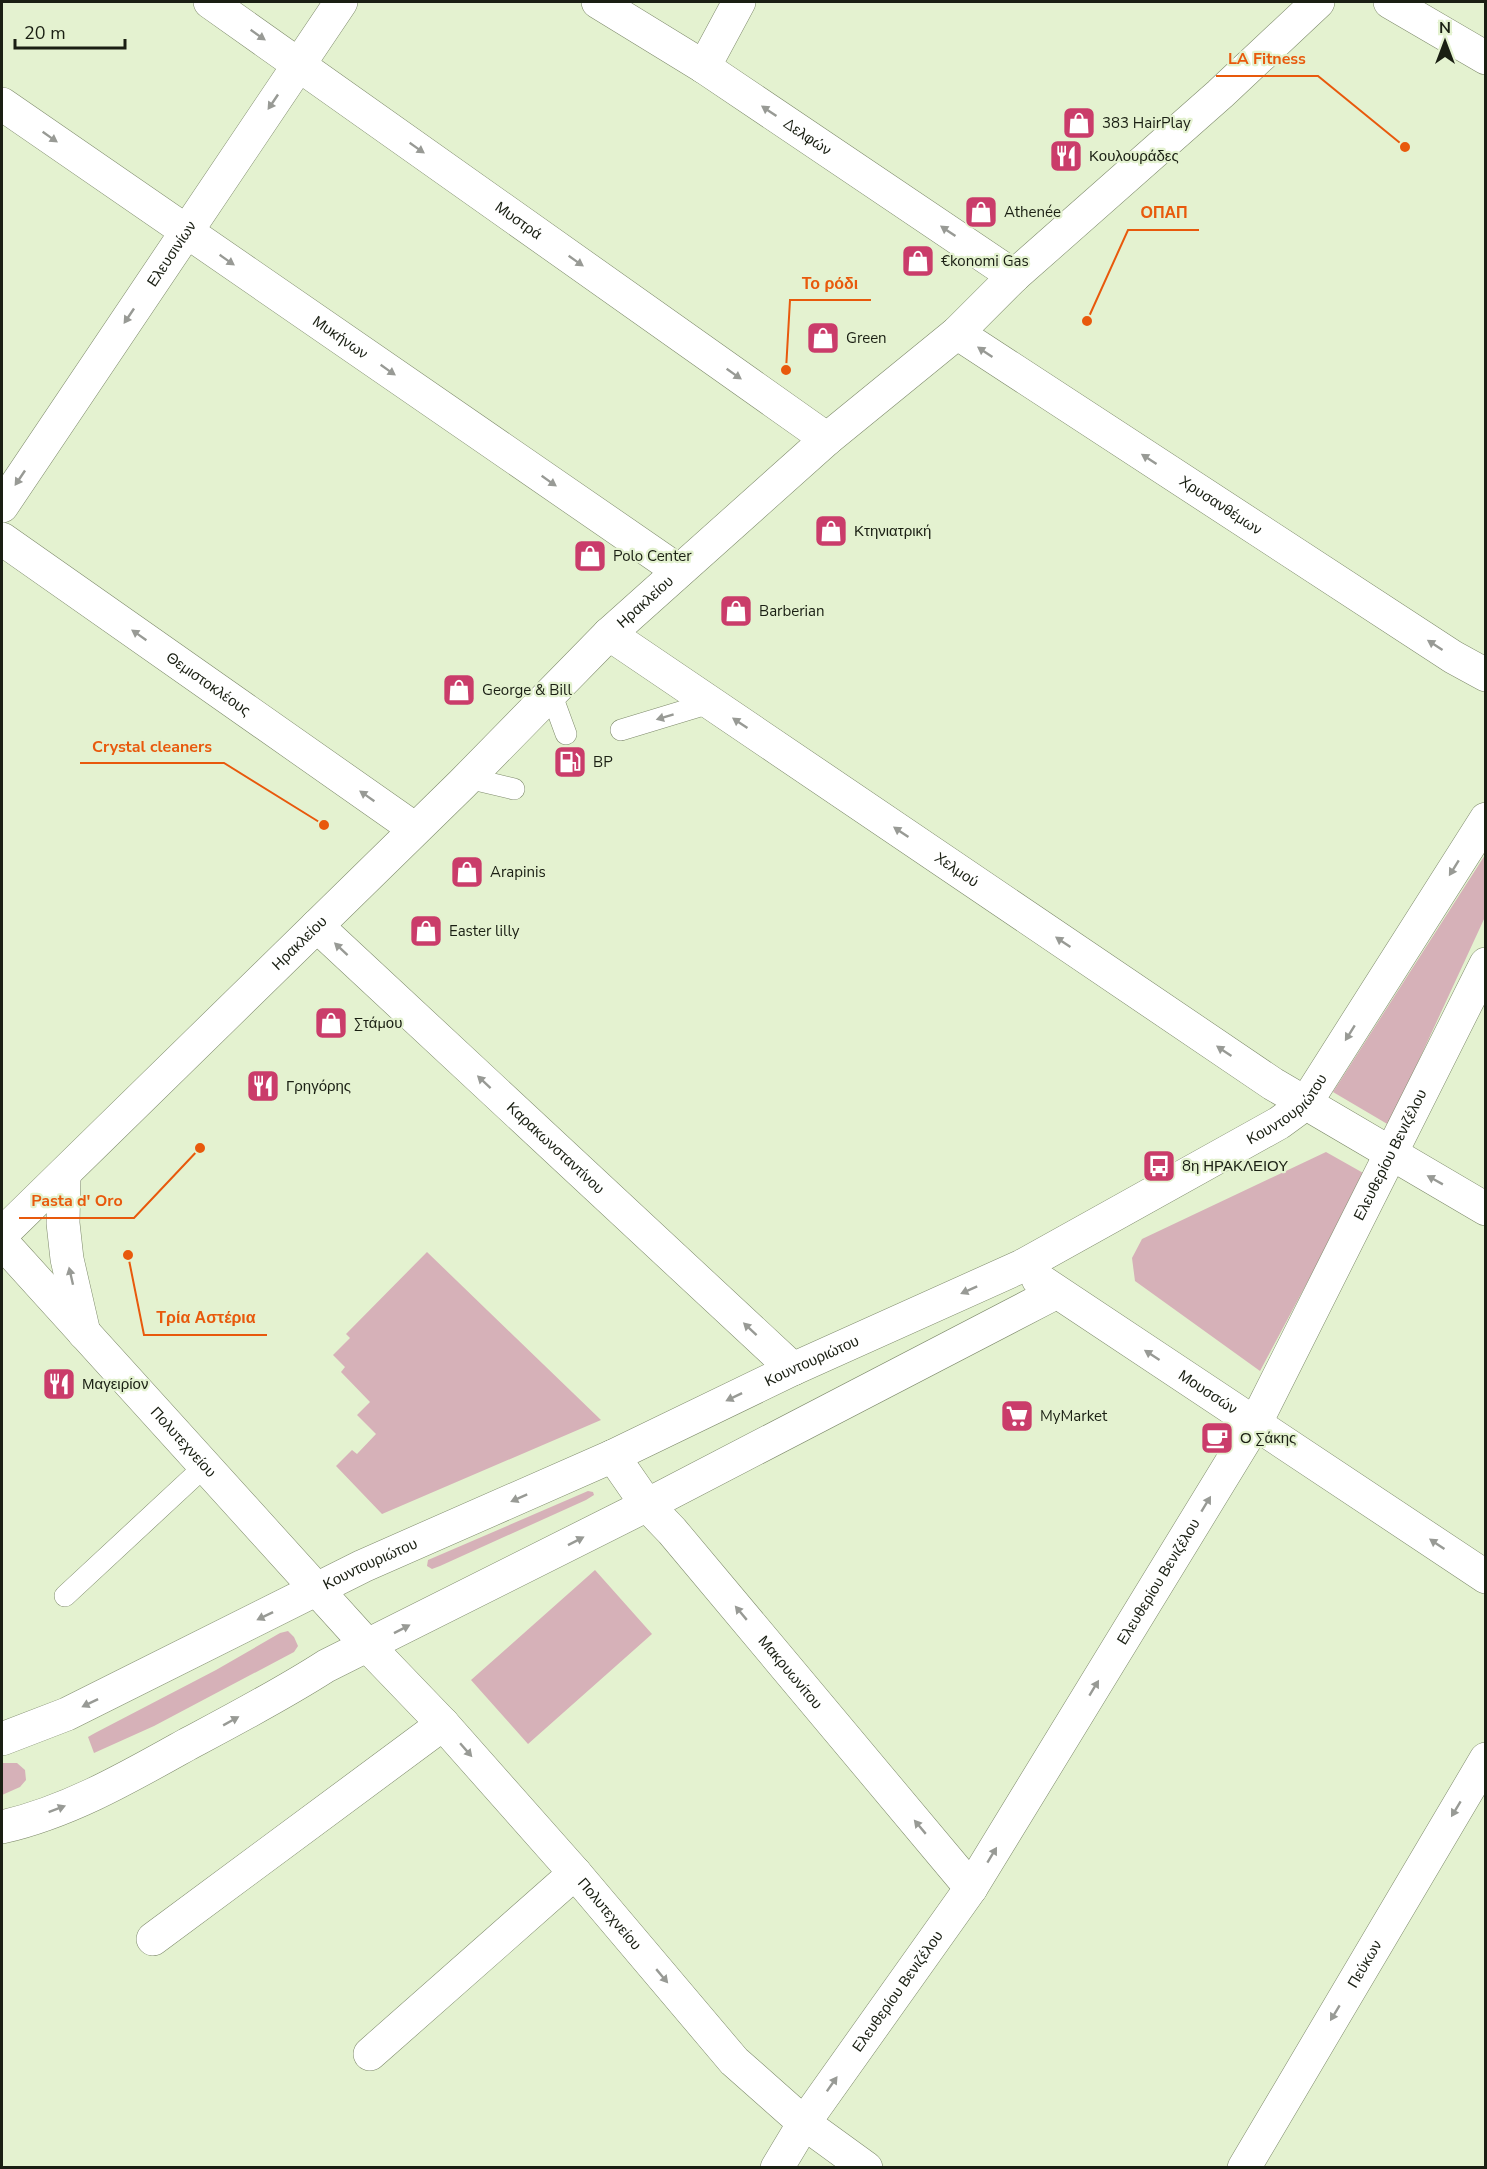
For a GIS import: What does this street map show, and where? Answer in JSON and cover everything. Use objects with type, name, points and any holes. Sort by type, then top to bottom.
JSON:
[{"type":"street","name":"Μυστρά","points":[[210,2],[827,439]]},
{"type":"street","name":"Ελευσινίων","points":[[2,506],[341,2]]},
{"type":"street","name":"Δελφών","points":[[598,2],[704,68],[1014,276]]},
{"type":"street","points":[[704,68],[739,2]]},
{"type":"street","name":"Ηρακλείου","points":[[2,1234],[468,778],[609,634],[827,439],[957,333],[1014,276],[1220,94],[1318,2]]},
{"type":"street","points":[[1389,2],[1485,58]]},
{"type":"street","name":"Μυκήνων","points":[[2,104],[679,571]]},
{"type":"street","name":"Χρυσανθέμων","points":[[957,333],[1453,657],[1485,675]]},
{"type":"street","name":"Θεμιστοκλέους","points":[[2,539],[415,830]]},
{"type":"street","name":"Χελμού","points":[[609,634],[1305,1104],[1390,1156],[1485,1209]]},
{"type":"street","name":"Κουντουριώτου","points":[[2,1738],[67,1714],[317,1589],[613,1456],[793,1369],[1022,1266],[1279,1123],[1305,1104],[1485,819]]},
{"type":"street","name":"Καρακωνσταντίνου","points":[[317,926],[793,1369]]},
{"type":"street","name":"Ελευθερίου Βενιζέλου","points":[[777,2168],[804,2123],[971,1888],[1256,1422],[1485,964]]},
{"type":"street","points":[[64,1174],[63,1223],[66,1250],[84,1333]]},
{"type":"street","name":"Πολυτεχνείου","points":[[2,1242],[368,1646],[443,1724],[735,2061],[804,2123],[866,2168]]},
{"type":"street","name":"Μουσσών","points":[[1022,1266],[1055,1293],[1256,1422],[1485,1577]]},
{"type":"street","points":[[2,1827],[23,1822],[102,1791],[292,1688],[326,1666],[647,1505],[1055,1293]]},
{"type":"street","name":"Μακρυωνίτου","points":[[613,1456],[647,1505],[672,1531],[971,1888]]},
{"type":"street","points":[[153,1939],[443,1724]]},
{"type":"street","name":"Πεύκων","points":[[1244,2168],[1485,1759]]},
{"type":"street","points":[[370,2054],[574,1873]]},
{"type":"lane","points":[[551,693],[566,734]]},
{"type":"lane","points":[[621,730],[710,703]]},
{"type":"lane","points":[[468,778],[514,789]]},
{"type":"lane","points":[[65,1596],[205,1466]]},
{"type":"shaded area","points":[[1485,855],[1485,917],[1389,1125],[1333,1092]]},
{"type":"shaded area","points":[[1326,1152],[1365,1174],[1260,1371],[1135,1281],[1132,1258],[1142,1239]]},
{"type":"shaded area","points":[[427,1252],[601,1420],[382,1514],[336,1466],[352,1450],[357,1454],[376,1434],[357,1415],[370,1402],[341,1372],[345,1367],[333,1355],[350,1338],[346,1334]]},
{"type":"shaded area","points":[[588,1491],[593,1492],[594,1495],[586,1500],[440,1566],[432,1569],[427,1566],[428,1560]]},
{"type":"shaded area","points":[[595,1570],[652,1634],[528,1744],[471,1680]]},
{"type":"shaded area","points":[[288,1631],[298,1646],[294,1652],[154,1726],[94,1753],[88,1737],[216,1670],[280,1633]]},
{"type":"shaded area","points":[[2,1763],[17,1763],[25,1770],[26,1780],[20,1787],[2,1795]]},
{"type":"place","name":"383 HairPlay","points":[[1079,123]]},
{"type":"place","name":"LA Fitness","points":[[1405,147]]},
{"type":"place","name":"Κουλουράδες","points":[[1066,156]]},
{"type":"place","name":"Athenée","points":[[981,212]]},
{"type":"place","name":"€konomi Gas","points":[[918,261]]},
{"type":"place","name":"ΟΠΑΠ","points":[[1087,321]]},
{"type":"place","name":"Green","points":[[823,338]]},
{"type":"place","name":"Το ρόδι","points":[[786,370]]},
{"type":"place","name":"Κτηνιατρική","points":[[831,531]]},
{"type":"place","name":"Polo Center","points":[[590,556]]},
{"type":"place","name":"Barberian","points":[[736,611]]},
{"type":"place","name":"George & Bill","points":[[459,690]]},
{"type":"place","name":"BP","points":[[570,762]]},
{"type":"place","name":"Crystal cleaners","points":[[324,825]]},
{"type":"place","name":"Arapinis","points":[[467,872]]},
{"type":"place","name":"Easter lilly","points":[[426,931]]},
{"type":"place","name":"Στάμου","points":[[331,1023]]},
{"type":"place","name":"Γρηγόρης","points":[[263,1086]]},
{"type":"place","name":"Pasta d' Oro","points":[[200,1148]]},
{"type":"place","name":"8η ΗΡΑΚΛΕΙΟΥ","points":[[1159,1166]]},
{"type":"place","name":"Τρία Αστέρια","points":[[128,1255]]},
{"type":"place","name":"Μαγειρίον","points":[[59,1384]]},
{"type":"place","name":"MyMarket","points":[[1017,1416]]},
{"type":"place","name":"Ο Σάκης","points":[[1217,1438]]}]
